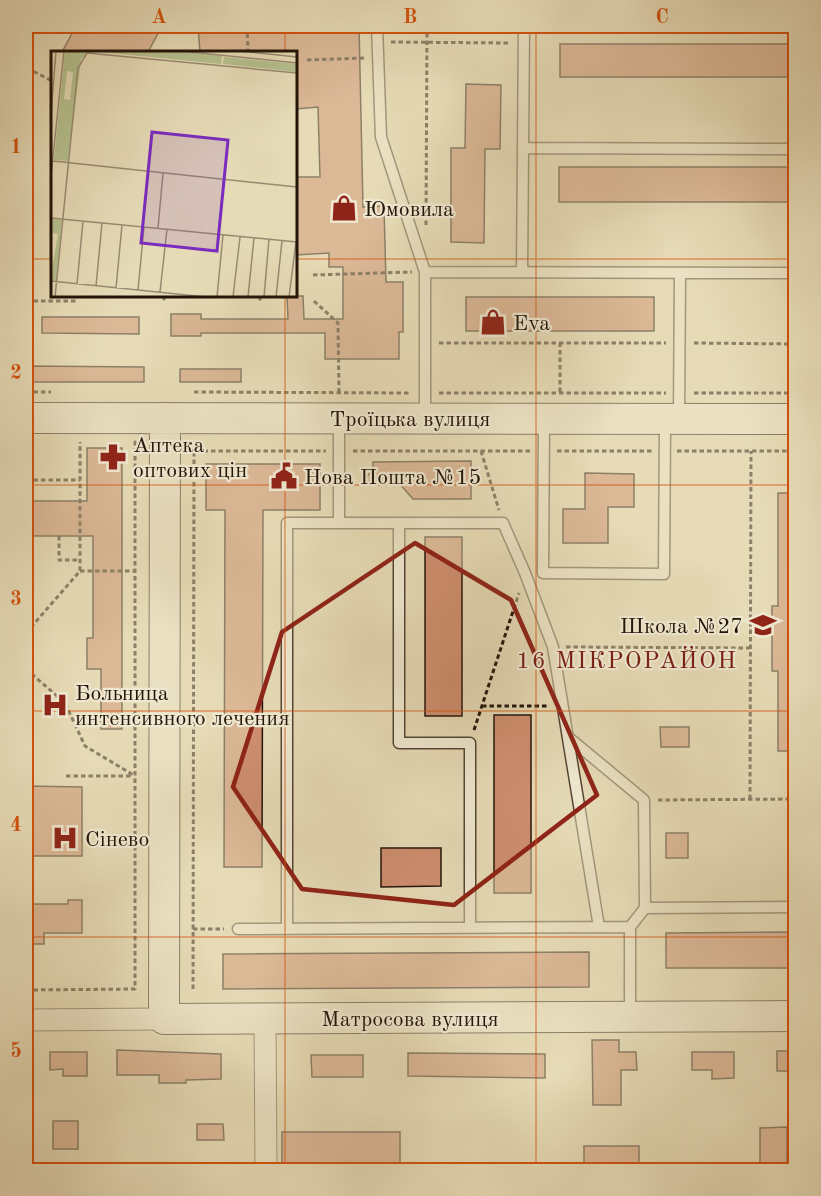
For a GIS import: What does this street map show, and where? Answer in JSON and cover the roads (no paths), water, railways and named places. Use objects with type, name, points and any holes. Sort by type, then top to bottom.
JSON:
[{"type":"street","name":"Троїцька вулиця","points":[[26,418],[165,418],[339,405],[425,405],[544,418],[674,410],[795,418]]},
{"type":"street","points":[[164,1019],[165,418]]},
{"type":"street","name":"Матросова вулиця","points":[[26,1020],[795,1016]]},
{"type":"street","points":[[265,1019],[266,1170]]},
{"type":"lane","points":[[377,26],[381,137],[425,272],[425,405]]},
{"type":"lane","points":[[522,272],[524,26]]},
{"type":"lane","points":[[523,148],[795,148]]},
{"type":"lane","points":[[425,272],[795,273]]},
{"type":"lane","points":[[544,418],[543,573],[664,574],[665,451],[674,410],[679,344],[680,273]]},
{"type":"lane","points":[[339,405],[339,523]]},
{"type":"lane","points":[[287,928],[287,523],[502,523],[525,573],[553,647],[599,927]]},
{"type":"lane","points":[[399,523],[399,743],[470,743],[470,927]]},
{"type":"lane","points":[[567,737],[644,800],[645,908],[630,927],[630,1017]]},
{"type":"lane","points":[[645,908],[795,908]]},
{"type":"lane","points":[[238,929],[630,927]]},
{"type":"place","name":"Юмовила","points":[[344,208]]},
{"type":"place","name":"Eva","points":[[493,322]]},
{"type":"place","name":"Аптека оптових цін","points":[[113,457]]},
{"type":"place","name":"Нова Пошта №15","points":[[284,476]]},
{"type":"place","name":"Школа №27","points":[[763,625]]},
{"type":"place","name":"Больница интенсивного лечения","points":[[55,705]]},
{"type":"place","name":"Сінево","points":[[65,838]]},
{"type":"district","name":"16 МІКРОРАЙОН","points":[[627,660]]}]
